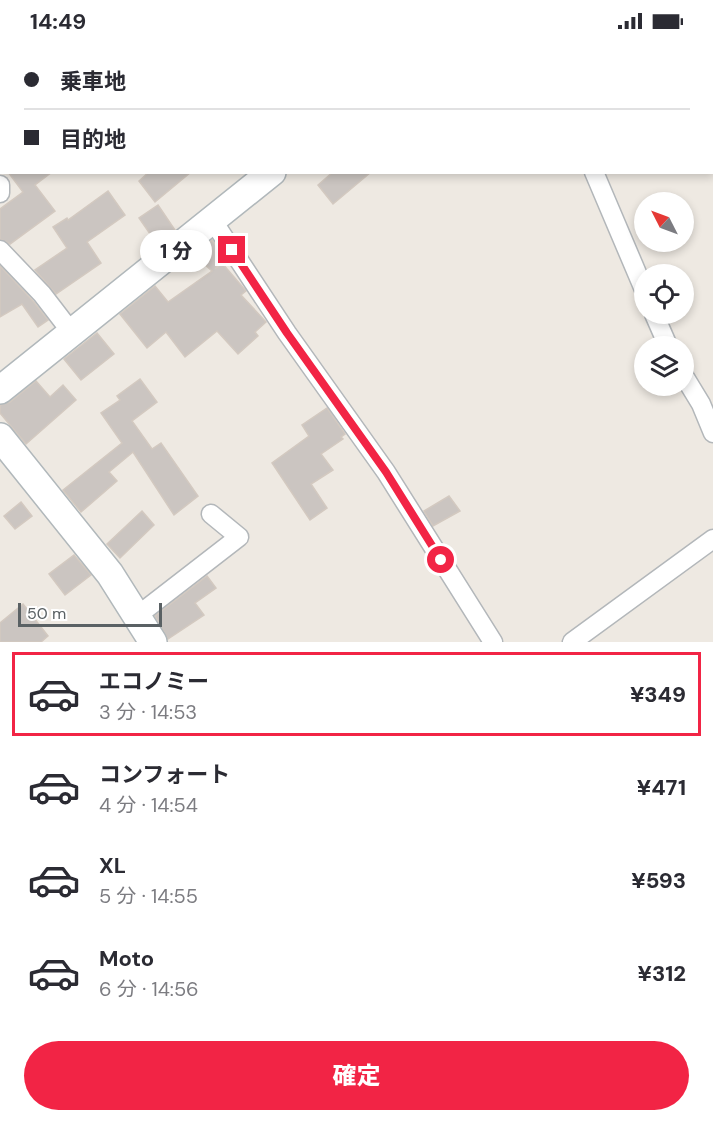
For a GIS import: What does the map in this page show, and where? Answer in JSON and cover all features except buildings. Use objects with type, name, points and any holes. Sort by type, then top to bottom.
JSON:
[{"type":"street","points":[[0,390],[270,174]]},
{"type":"street","points":[[595,174],[634,266]]},
{"type":"street","points":[[0,185],[0,193]]},
{"type":"street","points":[[213,221],[287,333],[386,472],[493,642]]},
{"type":"street","points":[[0,250],[42,294],[72,333]]},
{"type":"street","points":[[694,392],[713,433]]},
{"type":"street","points":[[0,437],[110,574],[153,642]]},
{"type":"street","points":[[137,616],[238,537],[211,514]]},
{"type":"street","points":[[572,642],[713,539]]},
{"type":"route","points":[[232,250],[287,333],[386,472],[441,560]]}]
